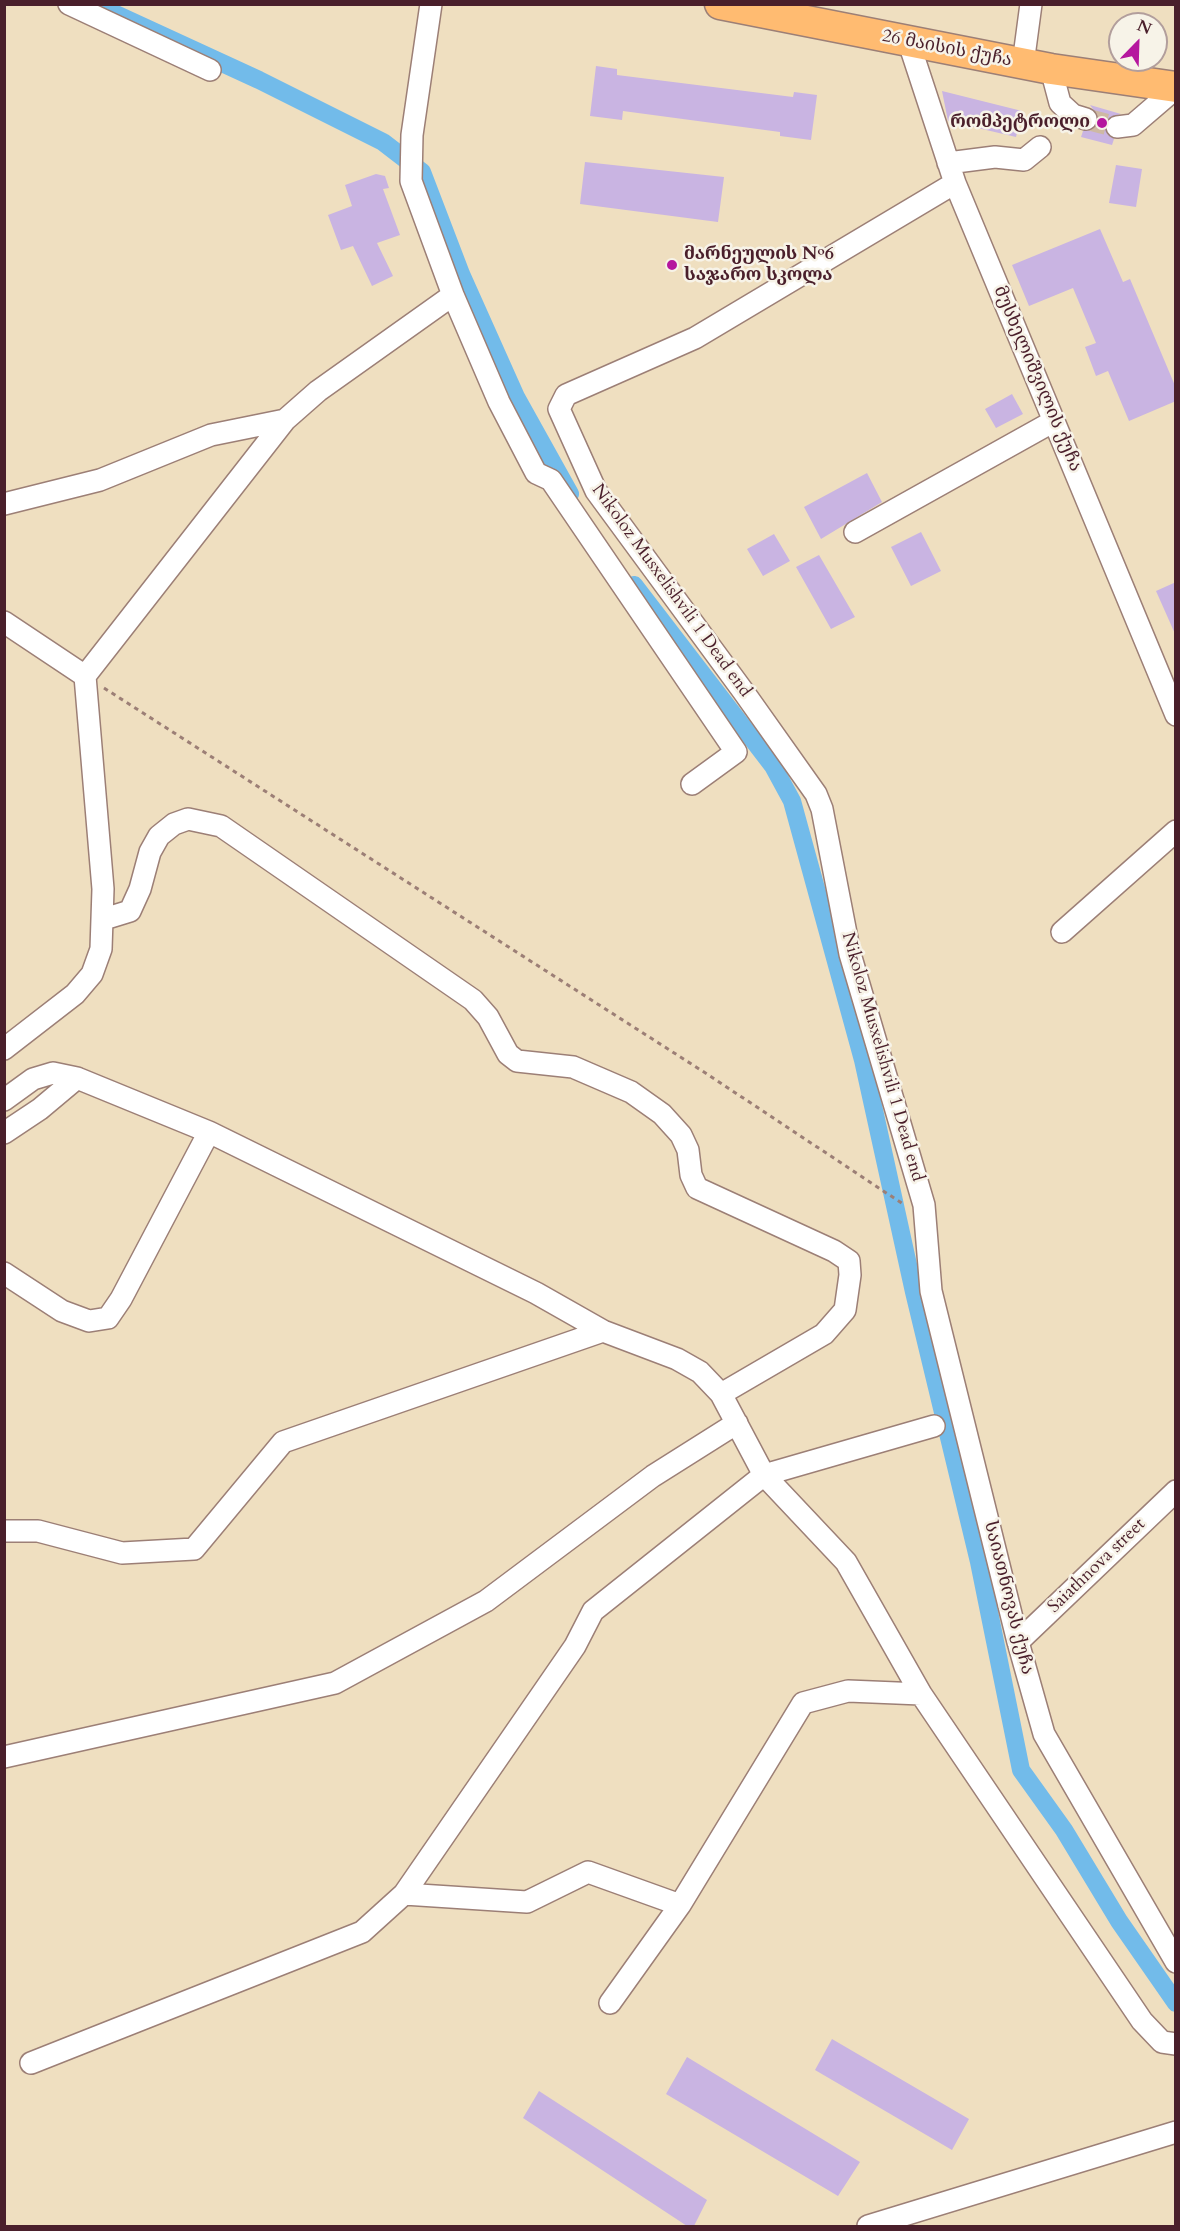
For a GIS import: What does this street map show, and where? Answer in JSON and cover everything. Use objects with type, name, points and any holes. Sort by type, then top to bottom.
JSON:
[{"type":"highway","name":"26 მაისის ქუჩა","points":[[720,4],[1037,67],[1176,87]]},
{"type":"street","points":[[69,4],[210,70]]},
{"type":"street","points":[[431,4],[412,135],[411,181],[453,295],[499,402],[536,473],[551,480],[736,752],[692,784]]},
{"type":"street","points":[[1031,4],[1037,67],[1060,103],[1073,116],[1086,119]]},
{"type":"street","name":"მუსხელიშვილის ქუჩა","points":[[908,40],[952,173],[1054,421],[1169,681],[1176,715]]},
{"type":"street","points":[[1117,128],[1133,125],[1176,87]]},
{"type":"street","points":[[952,173],[995,157],[1024,160],[1040,147]]},
{"type":"street","name":"Nikoloz Musxelishvili 1 Dead end","points":[[915,1205],[850,954],[826,825],[816,794],[596,491],[559,409],[566,395],[694,338],[952,173]]},
{"type":"street","points":[[4,1049],[75,994],[92,974],[101,949],[104,919],[85,676],[285,420],[318,391],[453,295]]},
{"type":"street","points":[[4,504],[100,480],[211,435],[285,420]]},
{"type":"street","points":[[855,532],[1054,421]]},
{"type":"street","points":[[4,622],[85,676]]},
{"type":"street","points":[[104,919],[130,911],[140,890],[150,852],[159,836],[174,824],[188,819],[221,826],[473,1000],[488,1017],[508,1054],[516,1060],[573,1067],[631,1092],[662,1114],[681,1135],[688,1150],[691,1175],[698,1188],[834,1251],[849,1261],[850,1275],[845,1310],[824,1334],[721,1394]]},
{"type":"street","points":[[1062,932],[1176,831]]},
{"type":"street","points":[[4,1100],[33,1079],[52,1073],[77,1078],[209,1132],[536,1293],[603,1331],[677,1359],[700,1372],[721,1394],[764,1475],[846,1562],[921,1694],[1142,2021],[1162,2042],[1176,2044]]},
{"type":"street","points":[[4,1132],[40,1109],[77,1078]]},
{"type":"street","points":[[4,1273],[62,1311],[89,1321],[108,1318],[121,1299],[209,1132]]},
{"type":"street","name":"საიათნოვას ქუჩა","points":[[915,1205],[931,1291],[1018,1642],[1044,1734],[1176,1962]]},
{"type":"street","points":[[4,1531],[38,1531],[122,1553],[194,1550],[284,1442],[603,1331]]},
{"type":"street","points":[[4,1757],[334,1683],[486,1601],[653,1476],[736,1423]]},
{"type":"street","points":[[31,2063],[362,1932],[404,1894],[574,1646],[593,1611],[764,1475],[934,1426]]},
{"type":"street","name":"Saiathnova street","points":[[1018,1642],[1176,1491]]},
{"type":"street","points":[[610,2003],[680,1905],[803,1703],[848,1690],[921,1694]]},
{"type":"street","points":[[404,1894],[527,1902],[588,1872],[680,1905]]},
{"type":"street","points":[[868,2226],[1176,2132]]},
{"type":"path","points":[[85,676],[851,1169],[915,1205]]},
{"type":"building","points":[[596,66],[617,69],[617,75],[793,97],[794,92],[817,95],[811,140],[780,136],[780,132],[623,111],[622,120],[590,116]]},
{"type":"building","points":[[942,91],[1022,111],[1016,137],[948,121]]},
{"type":"building","points":[[1090,105],[1121,114],[1110,117],[1105,123],[1107,134],[1114,139],[1112,145],[1081,137],[1083,131],[1094,129],[1098,122],[1098,116]]},
{"type":"building","points":[[585,162],[724,177],[718,222],[580,204]]},
{"type":"building","points":[[1116,165],[1142,169],[1136,207],[1109,203]]},
{"type":"building","points":[[376,174],[385,176],[389,188],[383,189],[400,235],[377,243],[393,276],[372,286],[353,246],[341,250],[328,215],[352,206],[345,185]]},
{"type":"building","points":[[1100,229],[1123,282],[1130,279],[1176,388],[1176,401],[1129,421],[1108,371],[1096,376],[1085,347],[1096,343],[1073,288],[1029,306],[1012,265]]},
{"type":"building","points":[[1012,394],[1023,414],[996,428],[985,409]]},
{"type":"building","points":[[867,473],[882,502],[821,539],[804,507]]},
{"type":"building","points":[[921,532],[941,571],[911,586],[891,547]]},
{"type":"building","points":[[774,534],[790,561],[763,576],[747,549]]},
{"type":"building","points":[[819,555],[855,617],[831,629],[796,567]]},
{"type":"building","points":[[1176,582],[1176,636],[1156,591]]},
{"type":"building","points":[[832,2039],[969,2119],[952,2150],[815,2070]]},
{"type":"building","points":[[687,2057],[860,2162],[838,2196],[666,2094]]},
{"type":"building","points":[[539,2091],[707,2200],[694,2226],[687,2226],[523,2118]]},
{"type":"waterway","points":[[109,11],[259,80],[383,142],[422,172],[461,274],[516,397],[570,494]]},
{"type":"waterway","points":[[634,585],[773,766],[792,801],[863,1060],[914,1292],[979,1562],[1021,1770],[1064,1830],[1119,1921],[1176,2003]]},
{"type":"tunnel","points":[[1086,119],[1117,127]]},
{"type":"place","name":"რომპეტროლი","points":[[1102,123]]},
{"type":"place","name":"მარნეულის №6 საჯარო სკოლა","points":[[672,265]]}]
